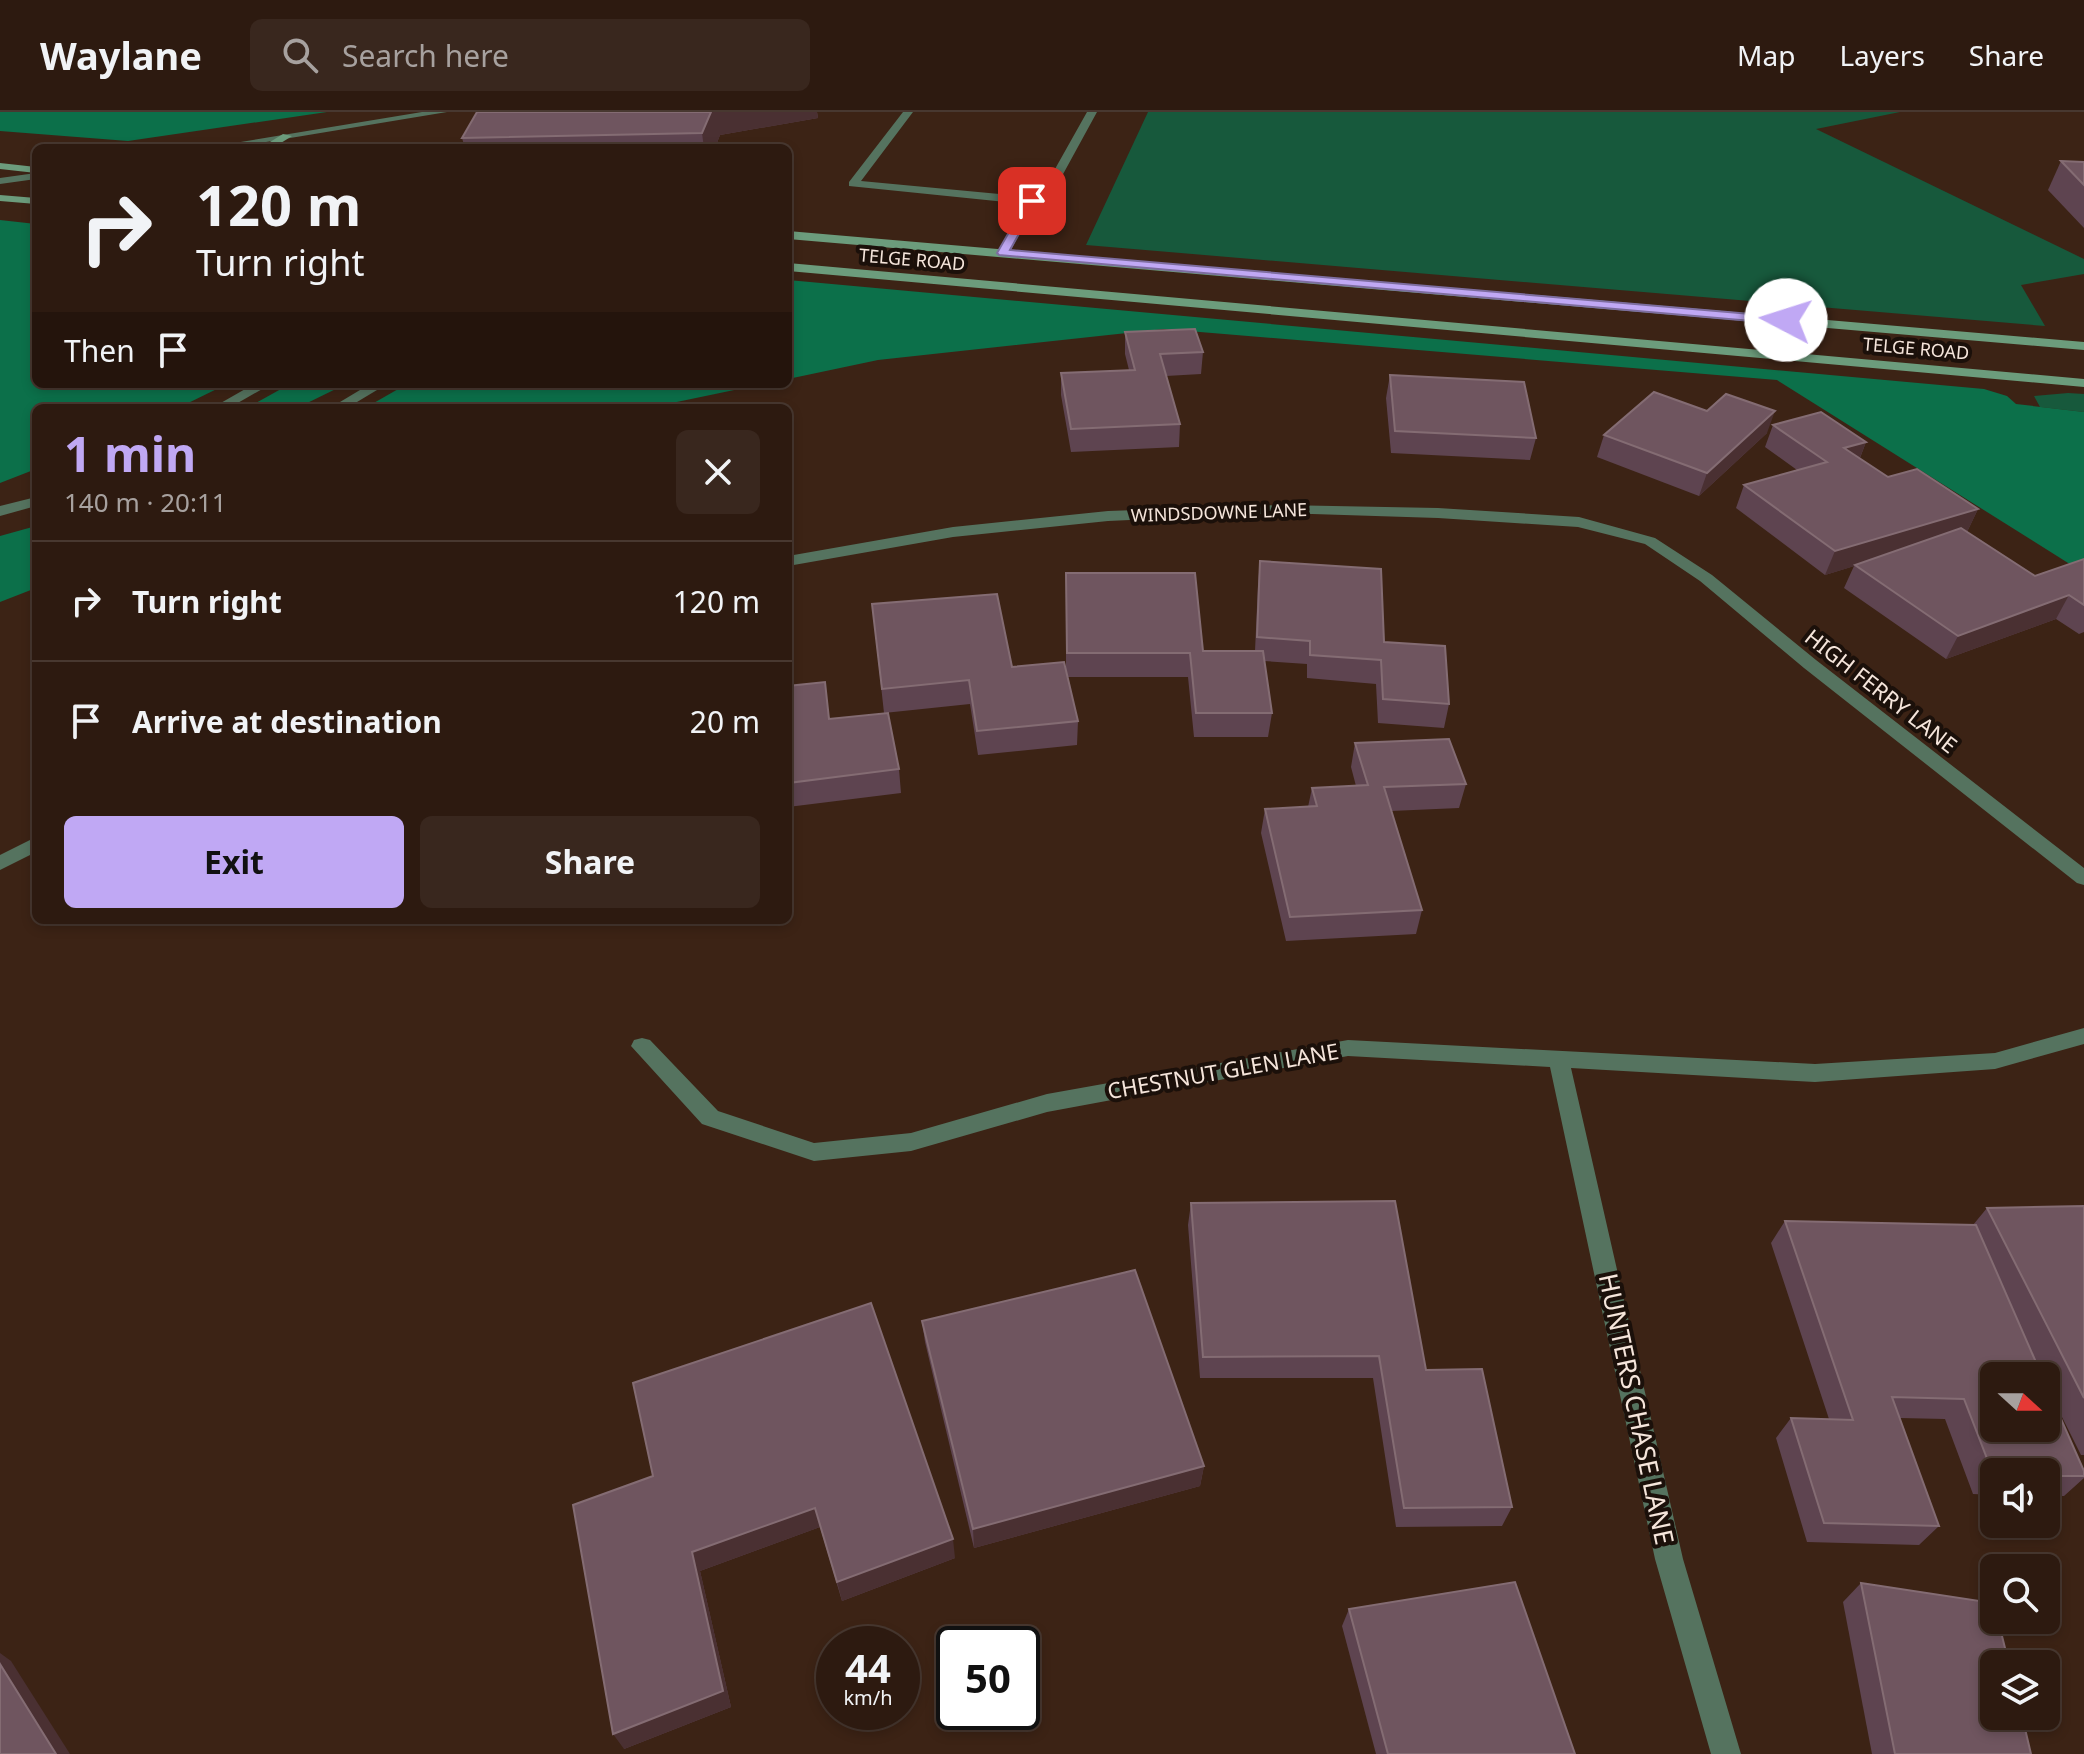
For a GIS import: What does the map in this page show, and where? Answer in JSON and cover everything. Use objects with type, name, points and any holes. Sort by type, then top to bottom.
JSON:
[{"type":"main road","points":[[272,144],[287,136]]},
{"type":"main road","points":[[0,166],[32,172]]},
{"type":"main road","points":[[0,198],[32,201]]},
{"type":"main road","name":"TELGE ROAD","points":[[792,235],[1003,253],[1819,341],[2084,383]]},
{"type":"main road","name":"TELGE ROAD","points":[[792,267],[1819,341],[2084,346]]},
{"type":"street","points":[[235,144],[442,112]]},
{"type":"street","points":[[908,112],[853,184],[1032,201]]},
{"type":"street","points":[[1003,253],[1032,201],[1050,187],[1092,112]]},
{"type":"street","points":[[0,181],[32,174]]},
{"type":"street","points":[[226,404],[256,388]]},
{"type":"street","points":[[344,404],[373,388]]},
{"type":"street","points":[[5,509],[32,497]]},
{"type":"street","points":[[5,509],[32,502]]},
{"type":"street","name":"WINDSDOWNE LANE","points":[[792,560],[953,532],[1108,516],[1281,509],[1579,522],[1650,541]]},
{"type":"street","name":"HIGH FERRY LANE","points":[[1650,541],[1706,578],[1810,664],[2084,878]]},
{"type":"street","points":[[0,863],[32,846]]},
{"type":"street","name":"CHESTNUT GLEN LANE","points":[[642,1046],[710,1118],[814,1152],[911,1142],[1047,1103],[1348,1048],[1815,1073],[1995,1061],[2084,1036]]},
{"type":"street","name":"HUNTERS CHASE LANE","points":[[1559,1061],[1669,1559],[1726,1754]]},
{"type":"green space","points":[[0,112],[327,112],[128,141],[0,131]]},
{"type":"green space","points":[[1148,112],[1900,112],[1816,129],[2084,259],[2084,274],[2021,285],[2045,326],[1086,245]]},
{"type":"green space","points":[[0,220],[32,224],[32,388],[219,388],[186,404],[32,404],[32,471],[0,483]]},
{"type":"green space","points":[[792,280],[1984,389],[2007,396],[2016,404],[2084,412],[2084,573],[1777,380],[1164,329],[878,360],[792,378]]},
{"type":"green space","points":[[283,388],[338,388],[305,404],[254,404]]},
{"type":"green space","points":[[400,388],[744,388],[667,404],[372,404]]},
{"type":"green space","points":[[2084,394],[2084,412],[2040,407],[2034,396]]},
{"type":"green space","points":[[32,527],[32,590],[0,602],[0,536]]},
{"type":"building","points":[[477,112],[711,112],[702,133],[462,138]]},
{"type":"building","points":[[2061,161],[2084,162],[2084,185]]},
{"type":"building","points":[[1195,329],[1203,352],[1160,354],[1180,424],[1071,429],[1061,373],[1135,370],[1125,332]]},
{"type":"building","points":[[1390,375],[1524,382],[1536,438],[1395,431]]},
{"type":"building","points":[[1654,392],[1707,411],[1726,394],[1775,411],[1707,473],[1604,435]]},
{"type":"building","points":[[1821,412],[1866,442],[1844,448],[1888,477],[1917,469],[1978,509],[1835,551],[1744,485],[1827,462],[1773,425]]},
{"type":"building","points":[[1961,528],[2035,576],[2084,559],[2084,605],[2069,595],[1958,636],[1855,565]]},
{"type":"building","points":[[1260,561],[1381,569],[1384,642],[1445,646],[1449,704],[1383,699],[1381,660],[1310,655],[1310,641],[1257,637]]},
{"type":"building","points":[[1066,573],[1195,573],[1203,651],[1263,651],[1272,713],[1196,713],[1190,653],[1067,653]]},
{"type":"building","points":[[997,594],[1012,667],[1064,662],[1078,721],[977,731],[969,680],[882,689],[872,604]]},
{"type":"building","points":[[825,682],[829,719],[888,713],[899,769],[792,782],[792,686]]},
{"type":"building","points":[[1449,739],[1466,784],[1384,787],[1422,910],[1290,917],[1265,809],[1317,806],[1312,788],[1368,785],[1355,743]]},
{"type":"building","points":[[1395,1201],[1426,1370],[1482,1369],[1512,1507],[1404,1508],[1379,1356],[1203,1357],[1191,1203]]},
{"type":"building","points":[[2084,1206],[2084,1398],[1987,1208]]},
{"type":"building","points":[[1785,1221],[1976,1225],[2036,1362],[1980,1362],[1980,1440],[1964,1399],[1892,1397],[1939,1526],[1824,1523],[1791,1418],[1853,1420]]},
{"type":"building","points":[[1135,1270],[1204,1466],[973,1529],[922,1321]]},
{"type":"building","points":[[871,1303],[953,1539],[837,1582],[815,1508],[692,1552],[723,1691],[613,1734],[573,1505],[653,1476],[633,1383]]},
{"type":"building","points":[[2060,1417],[2084,1476],[2060,1476],[2060,1458],[1987,1458],[1981,1442],[2060,1442]]},
{"type":"building","points":[[1515,1582],[1575,1754],[1388,1754],[1349,1609]]},
{"type":"building","points":[[1861,1583],[1980,1601],[1980,1634],[2002,1634],[2006,1650],[1980,1650],[1980,1730],[2025,1730],[2031,1754],[1895,1754]]},
{"type":"building","points":[[0,1664],[56,1754],[0,1754]]},
{"type":"route","points":[[1032,201],[1003,253],[1786,320]]}]
